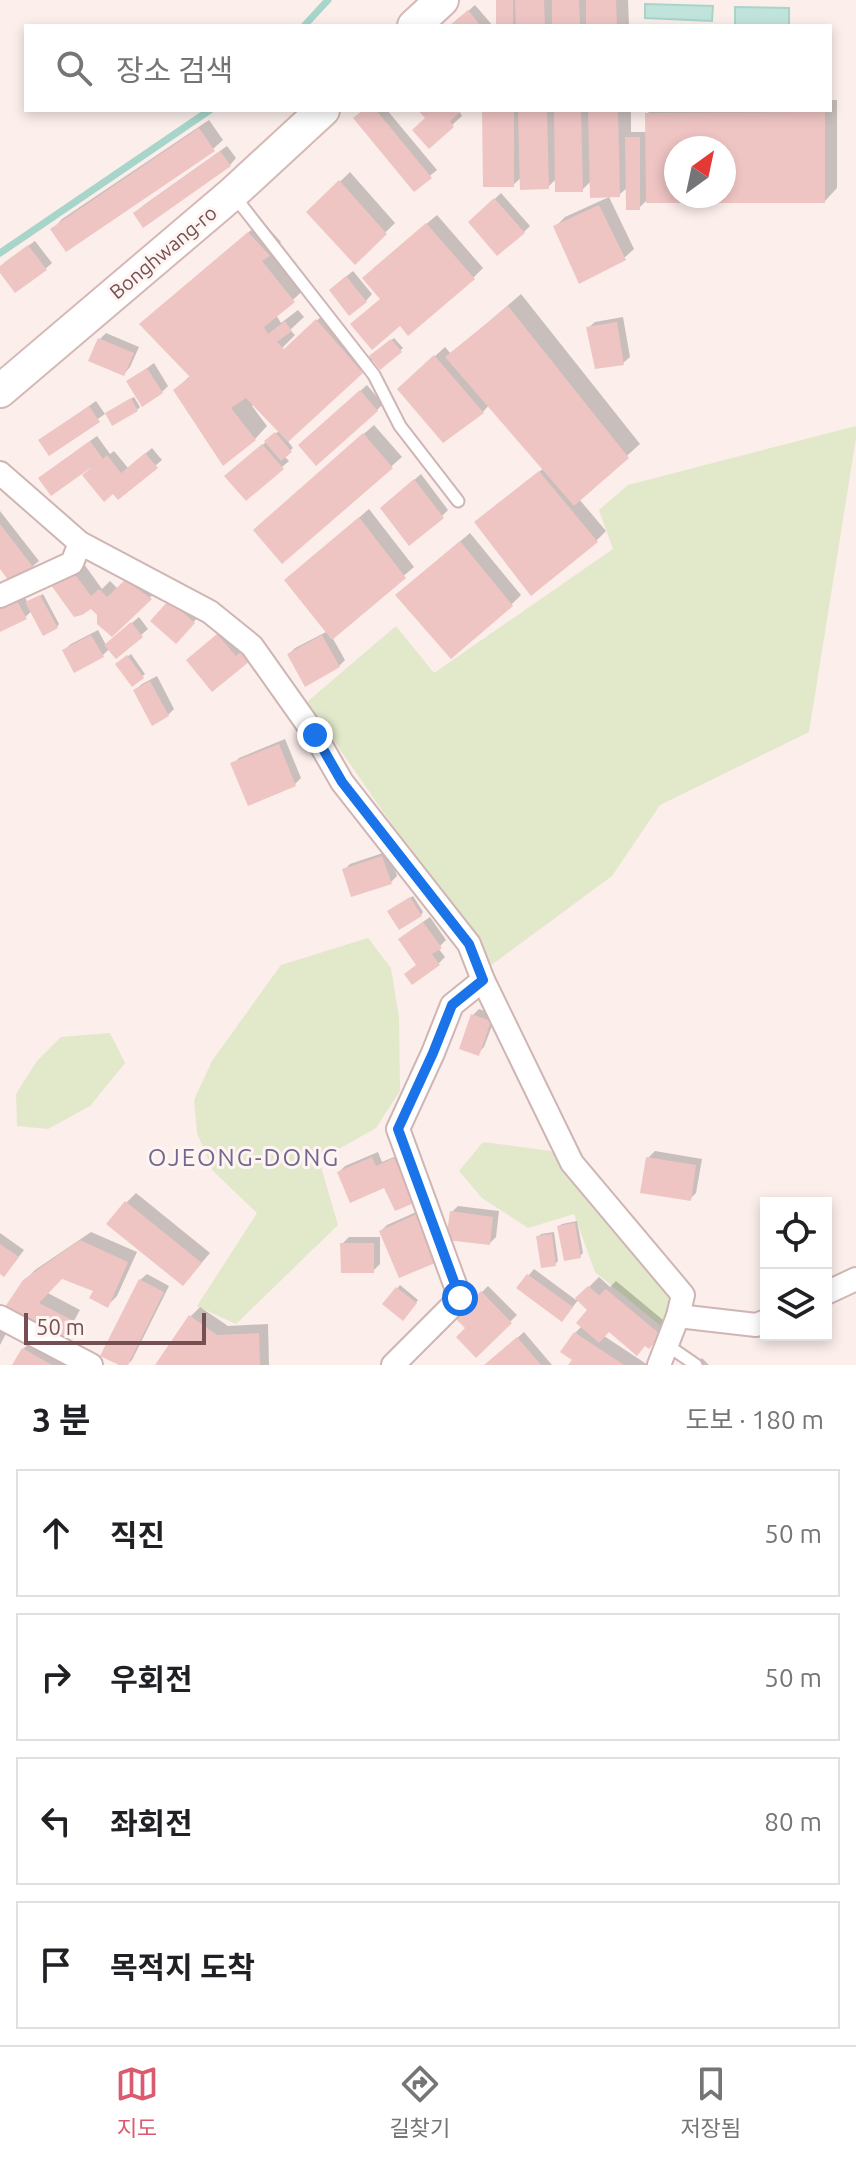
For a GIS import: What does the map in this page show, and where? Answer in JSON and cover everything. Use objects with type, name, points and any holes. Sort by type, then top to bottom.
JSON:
[{"type":"main road","points":[[416,24],[442,0]]},
{"type":"main road","name":"Bonghwang-ro","points":[[0,391],[232,194],[321,112]]},
{"type":"street","points":[[0,473],[80,543],[210,612],[252,646],[315,735],[342,782],[469,944],[483,980],[572,1163],[683,1295],[663,1355]]},
{"type":"street","points":[[0,596],[72,563],[80,543]]},
{"type":"street","points":[[393,1365],[460,1298],[398,1129],[452,1005],[483,980]]},
{"type":"street","points":[[832,1290],[856,1279]]},
{"type":"street","points":[[678,1316],[760,1323]]},
{"type":"street","points":[[0,1317],[91,1365]]},
{"type":"lane","points":[[232,194],[374,375],[400,426],[458,501]]},
{"type":"lane","points":[[663,1355],[696,1365]]},
{"type":"green space","points":[[856,426],[809,732],[660,805],[612,876],[490,966],[307,702],[396,626],[434,673],[613,549],[599,510],[628,485]]},
{"type":"green space","points":[[368,938],[391,968],[399,1017],[400,1091],[376,1128],[319,1160],[338,1225],[236,1324],[197,1306],[257,1213],[213,1171],[197,1133],[194,1100],[212,1061],[281,965]]},
{"type":"green space","points":[[110,1033],[125,1063],[90,1106],[48,1129],[17,1126],[16,1094],[37,1061],[61,1037]]},
{"type":"green space","points":[[483,1142],[551,1151],[674,1295],[662,1327],[595,1272],[574,1214],[528,1228],[482,1198],[459,1171]]},
{"type":"water","points":[[645,4],[713,6],[712,21],[645,18]]},
{"type":"water","points":[[735,7],[789,8],[789,24],[735,24]]},
{"type":"building","points":[[496,0],[513,0],[513,24],[496,24]]},
{"type":"building","points":[[515,0],[544,0],[545,24],[516,24]]},
{"type":"building","points":[[552,0],[579,0],[580,24],[552,24]]},
{"type":"building","points":[[586,0],[616,0],[617,24],[586,24]]},
{"type":"building","points":[[468,10],[479,24],[451,24]]},
{"type":"building","points":[[360,112],[378,112],[432,178],[414,192],[353,118]]},
{"type":"building","points":[[420,112],[461,112],[450,121],[454,127],[429,149],[412,130],[425,118]]},
{"type":"building","points":[[482,112],[514,112],[514,187],[483,187]]},
{"type":"building","points":[[518,112],[547,112],[549,189],[520,190]]},
{"type":"building","points":[[554,112],[581,112],[583,192],[555,192]]},
{"type":"building","points":[[588,112],[618,112],[620,197],[590,198]]},
{"type":"building","points":[[825,112],[825,203],[736,203],[736,136],[664,136],[664,203],[646,203],[645,113]]},
{"type":"building","points":[[199,128],[215,151],[66,252],[50,229]]},
{"type":"building","points":[[625,137],[640,137],[640,210],[626,210]]},
{"type":"building","points":[[220,151],[231,166],[143,228],[133,213]]},
{"type":"building","points":[[339,180],[387,234],[355,265],[306,212]]},
{"type":"building","points":[[494,198],[525,233],[497,256],[468,222]]},
{"type":"building","points":[[599,205],[626,260],[579,284],[553,226]]},
{"type":"building","points":[[426,223],[475,279],[408,336],[400,326],[372,350],[350,324],[380,299],[362,278]]},
{"type":"building","points":[[248,232],[270,256],[262,261],[295,302],[264,327],[268,334],[285,321],[292,331],[277,342],[284,349],[316,319],[363,373],[288,442],[246,398],[231,408],[256,440],[223,466],[173,390],[190,377],[139,324]]},
{"type":"building","points":[[28,245],[47,270],[15,293],[0,273],[0,266]]},
{"type":"building","points":[[346,276],[367,302],[349,316],[329,290]]},
{"type":"building","points":[[508,306],[629,458],[574,506],[445,357]]},
{"type":"building","points":[[617,322],[624,365],[595,369],[586,327]]},
{"type":"building","points":[[98,338],[134,353],[124,376],[88,361]]},
{"type":"building","points":[[391,339],[402,352],[380,370],[369,356]]},
{"type":"building","points":[[434,355],[484,413],[443,443],[397,389]]},
{"type":"building","points":[[147,368],[163,393],[142,407],[126,381]]},
{"type":"building","points":[[360,390],[378,411],[316,466],[298,445]]},
{"type":"building","points":[[131,398],[138,411],[112,426],[105,413]]},
{"type":"building","points":[[89,406],[100,422],[49,456],[38,440]]},
{"type":"building","points":[[275,432],[292,452],[281,461],[264,441]]},
{"type":"building","points":[[363,433],[393,468],[282,564],[253,530]]},
{"type":"building","points":[[90,441],[103,459],[107,455],[121,473],[145,453],[158,468],[118,500],[113,494],[104,502],[82,475],[96,464],[51,496],[38,478]]},
{"type":"building","points":[[262,444],[284,469],[246,501],[224,476]]},
{"type":"building","points":[[539,471],[598,542],[531,596],[474,522]]},
{"type":"building","points":[[414,479],[444,518],[409,546],[380,508]]},
{"type":"building","points":[[359,517],[406,578],[332,640],[284,580]]},
{"type":"building","points":[[0,524],[34,568],[12,585],[0,569]]},
{"type":"building","points":[[460,541],[513,606],[451,659],[395,595]]},
{"type":"building","points":[[74,573],[91,596],[99,589],[107,597],[125,580],[152,599],[112,637],[97,624],[97,615],[91,609],[74,617],[51,585]]},
{"type":"building","points":[[40,595],[58,628],[43,636],[25,602]]},
{"type":"building","points":[[16,599],[27,619],[0,632],[0,606]]},
{"type":"building","points":[[169,600],[195,623],[176,644],[150,621]]},
{"type":"building","points":[[131,622],[143,637],[116,659],[104,645]]},
{"type":"building","points":[[217,634],[236,656],[242,651],[250,661],[212,692],[186,660]]},
{"type":"building","points":[[91,635],[104,657],[74,673],[62,650]]},
{"type":"building","points":[[322,635],[340,667],[305,687],[287,654]]},
{"type":"building","points":[[127,655],[144,678],[132,687],[115,664]]},
{"type":"building","points":[[150,681],[169,716],[152,726],[133,690]]},
{"type":"building","points":[[279,744],[296,786],[248,806],[230,763]]},
{"type":"building","points":[[382,856],[392,884],[351,897],[342,869]]},
{"type":"building","points":[[410,897],[422,916],[399,930],[387,911]]},
{"type":"building","points":[[423,922],[442,948],[432,954],[440,965],[412,985],[404,974],[416,965],[398,939]]},
{"type":"building","points":[[471,1014],[491,1021],[479,1056],[459,1049]]},
{"type":"building","points":[[372,1157],[376,1166],[394,1158],[414,1203],[395,1211],[384,1188],[350,1203],[337,1172]]},
{"type":"building","points":[[646,1157],[696,1165],[691,1201],[640,1193]]},
{"type":"building","points":[[125,1201],[202,1263],[183,1286],[106,1224]]},
{"type":"building","points":[[450,1211],[493,1217],[490,1245],[446,1240]]},
{"type":"building","points":[[419,1213],[440,1261],[399,1278],[379,1231]]},
{"type":"building","points":[[575,1223],[581,1258],[564,1261],[557,1226]]},
{"type":"building","points":[[552,1234],[556,1266],[541,1268],[536,1236]]},
{"type":"building","points":[[80,1240],[128,1262],[108,1308],[89,1298],[93,1291],[62,1279],[39,1303],[72,1320],[62,1338],[5,1307],[23,1280]]},
{"type":"building","points":[[340,1243],[374,1243],[374,1273],[341,1273]]},
{"type":"building","points":[[0,1244],[19,1257],[4,1277],[0,1274]]},
{"type":"building","points":[[527,1274],[573,1307],[562,1322],[516,1288]]},
{"type":"building","points":[[139,1279],[164,1292],[128,1365],[119,1365],[100,1356]]},
{"type":"building","points":[[588,1286],[599,1295],[606,1289],[661,1335],[649,1349],[645,1346],[637,1356],[609,1332],[599,1343],[576,1323],[587,1310],[575,1298]]},
{"type":"building","points":[[396,1287],[417,1303],[403,1321],[382,1304]]},
{"type":"building","points":[[481,1291],[512,1323],[476,1358],[456,1337],[465,1328],[454,1317]]},
{"type":"building","points":[[189,1315],[217,1335],[259,1333],[260,1365],[155,1365]]},
{"type":"building","points":[[574,1332],[624,1365],[568,1365],[572,1360],[560,1352]]},
{"type":"building","points":[[517,1337],[541,1365],[484,1365]]},
{"type":"building","points":[[22,1348],[52,1365],[12,1365]]},
{"type":"waterway","points":[[306,24],[328,0]]},
{"type":"waterway","points":[[0,253],[207,112]]},
{"type":"district","name":"OJEONG-DONG","points":[[244,1157]]},
{"type":"route","points":[[315,735],[342,782],[469,944],[483,980],[452,1005],[398,1129],[460,1298]]}]
